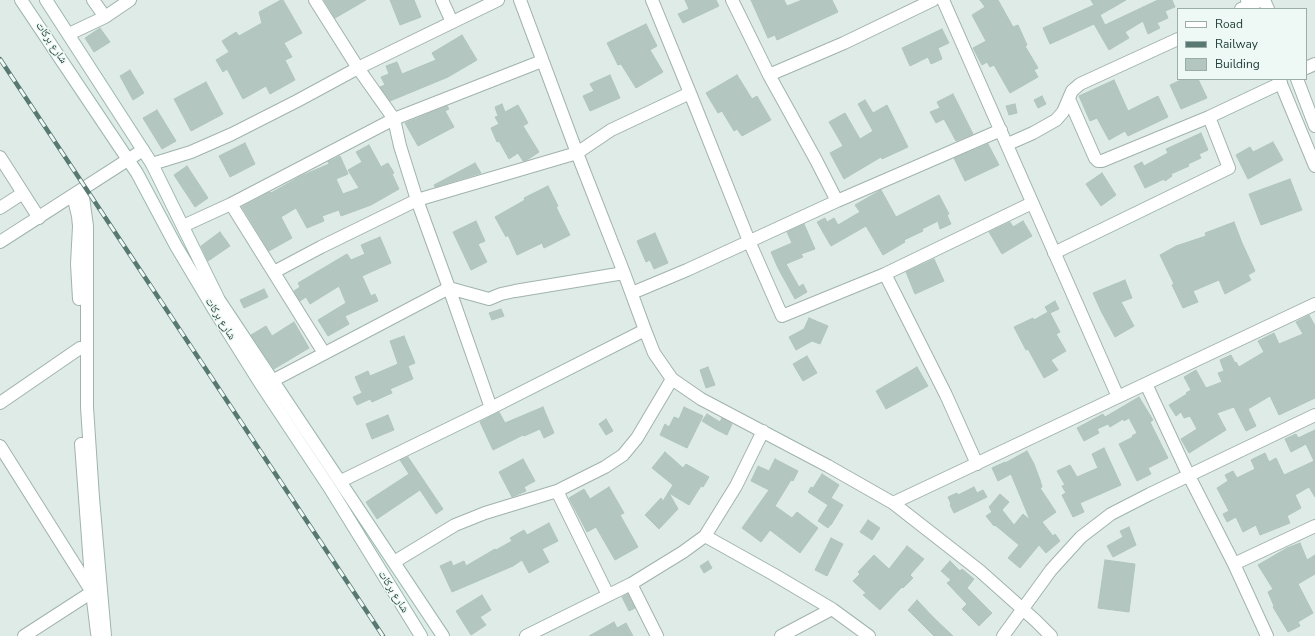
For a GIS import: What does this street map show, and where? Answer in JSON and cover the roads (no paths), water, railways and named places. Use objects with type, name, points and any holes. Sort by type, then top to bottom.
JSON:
[{"type":"street","name":"شارع بركات","points":[[22,0],[147,190],[176,246],[213,308],[262,386],[331,490],[421,636]]},
{"type":"street","name":"شارع بركات","points":[[46,0],[152,164],[219,300],[443,636]]},
{"type":"street","points":[[93,0],[105,16]]},
{"type":"street","points":[[69,34],[105,16],[130,0]]},
{"type":"street","points":[[315,0],[358,68],[394,119],[400,146],[417,200],[490,408]]},
{"type":"street","points":[[442,0],[452,22]]},
{"type":"street","points":[[152,164],[191,152],[232,134],[297,102],[358,68],[498,0]]},
{"type":"street","points":[[520,0],[654,353],[672,379],[701,398],[828,466],[893,503],[980,571],[1051,636]]},
{"type":"street","points":[[652,0],[749,242],[782,316],[885,274],[1032,203]]},
{"type":"street","points":[[732,0],[769,75],[793,116],[837,201]]},
{"type":"street","points":[[769,75],[844,43],[933,0]]},
{"type":"street","points":[[942,0],[1008,144],[1032,203],[1118,397]]},
{"type":"street","points":[[1247,6],[1263,0]]},
{"type":"street","points":[[1008,144],[1033,133],[1056,120],[1063,112],[1072,91],[1080,84],[1177,39]]},
{"type":"street","points":[[183,226],[231,204],[394,119],[542,61]]},
{"type":"street","points":[[1296,80],[1315,126]]},
{"type":"street","points":[[1069,99],[1098,161],[1102,161],[1208,117],[1280,81],[1315,166]]},
{"type":"street","points":[[274,272],[328,243],[417,200],[577,153],[611,130],[690,93]]},
{"type":"street","points":[[1054,253],[1229,168],[1208,117]]},
{"type":"street","points":[[632,293],[687,270],[837,201],[1001,130]]},
{"type":"street","points":[[0,242],[143,150]]},
{"type":"street","points":[[2,163],[23,192],[39,218]]},
{"type":"street","points":[[0,208],[23,192]]},
{"type":"street","points":[[78,192],[80,417],[93,545],[105,636]]},
{"type":"street","points":[[78,192],[87,226],[87,407],[93,498],[92,592],[97,636]]},
{"type":"street","points":[[231,204],[324,353]]},
{"type":"street","points":[[272,381],[449,288],[489,298],[515,291],[624,272]]},
{"type":"street","points":[[885,274],[946,396],[977,464]]},
{"type":"street","points":[[893,503],[1315,304]]},
{"type":"street","points":[[340,481],[645,330]]},
{"type":"street","points":[[0,403],[80,348]]},
{"type":"street","points":[[394,562],[455,525],[485,513],[557,491],[605,467],[623,455],[637,438],[672,379]]},
{"type":"street","points":[[1146,384],[1189,476],[1234,564],[1267,636]]},
{"type":"street","points":[[1003,636],[1051,570],[1082,537],[1111,514],[1315,415]]},
{"type":"street","points":[[526,636],[631,584],[683,552],[705,536],[736,486],[763,431]]},
{"type":"street","points":[[0,446],[92,592]]},
{"type":"street","points":[[557,491],[608,595]]},
{"type":"street","points":[[1234,564],[1315,526]]},
{"type":"street","points":[[705,536],[832,609],[869,636]]},
{"type":"street","points":[[631,584],[657,636]]},
{"type":"street","points":[[24,636],[92,592]]},
{"type":"street","points":[[781,636],[832,609]]},
{"type":"railway","points":[[0,59],[383,636]]}]
